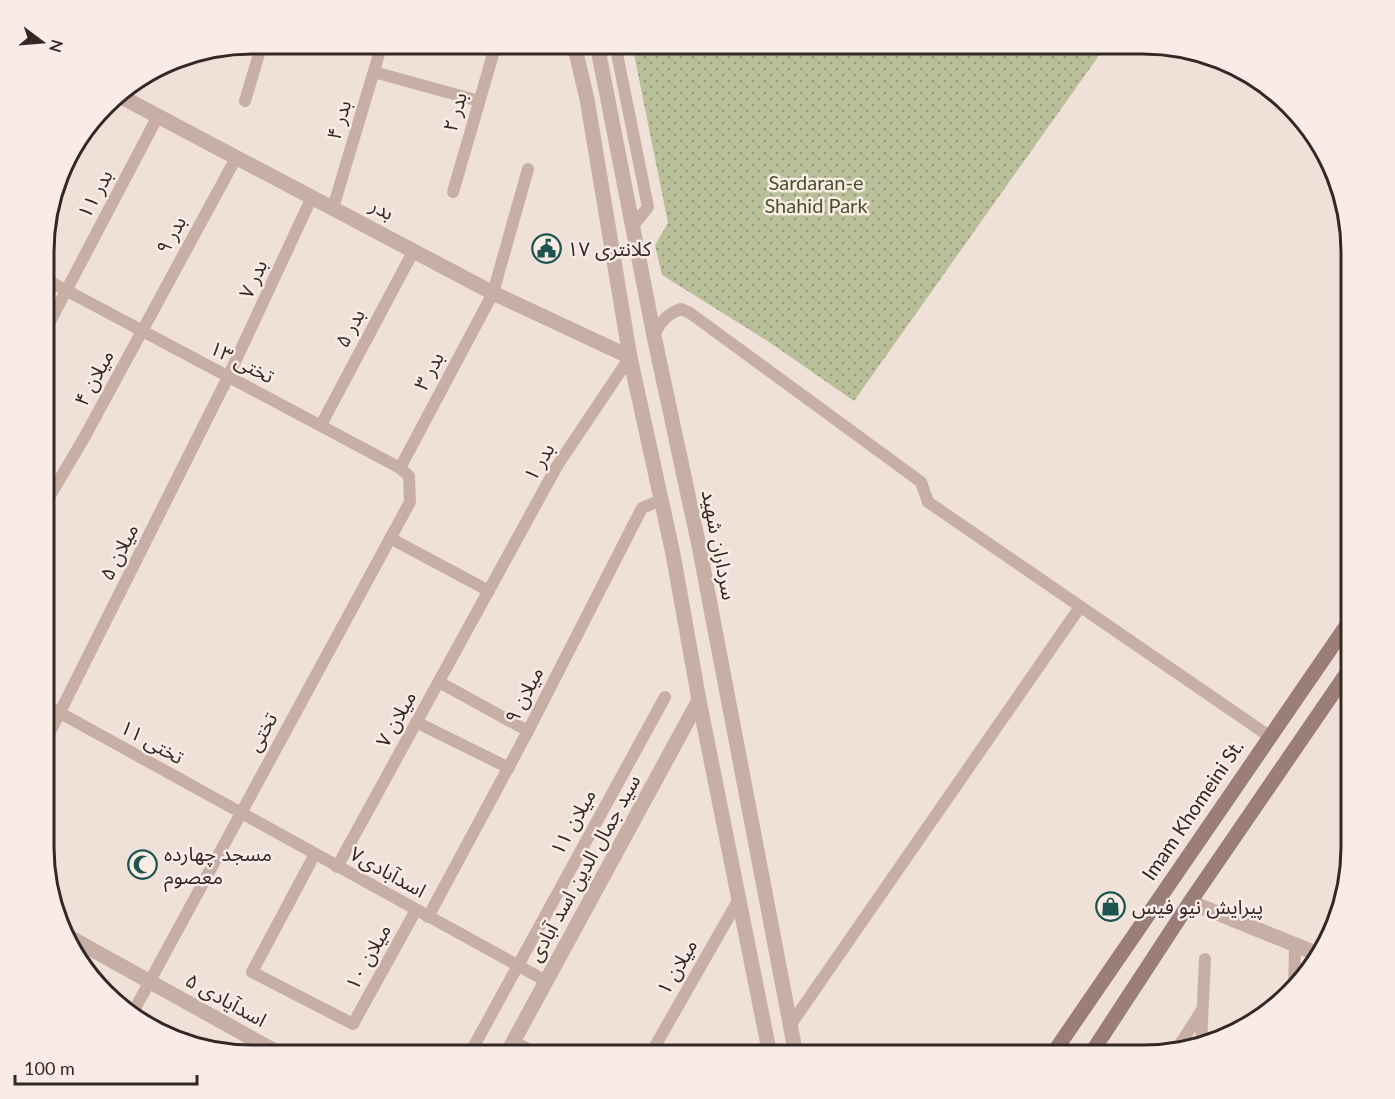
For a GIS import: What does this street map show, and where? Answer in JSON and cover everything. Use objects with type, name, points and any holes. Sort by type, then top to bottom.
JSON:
[{"type":"main road","name":"Imam Khomeini St.","points":[[1059,1045],[1341,632]]},
{"type":"main road","points":[[1097,1045],[1190,902],[1341,681]]},
{"type":"main road","points":[[1253,759],[1276,775]]},
{"type":"street","points":[[245,101],[259,54]]},
{"type":"street","name":"بدر ۴","points":[[333,208],[379,54]]},
{"type":"street","name":"بدر ۲","points":[[453,192],[492,54]]},
{"type":"street","points":[[576,54],[587,99],[630,357],[673,554],[766,1045]]},
{"type":"street","name":"سرداران شهید","points":[[599,54],[654,336],[699,546],[794,1045]]},
{"type":"street","points":[[617,54],[648,207],[633,226]]},
{"type":"street","points":[[374,72],[479,101]]},
{"type":"street","name":"بدر","points":[[126,99],[493,293],[630,357]]},
{"type":"street","name":"بدر ۱۱","points":[[54,315],[158,116]]},
{"type":"street","name":"بدر ۹","points":[[141,332],[236,158]]},
{"type":"street","name":"بدر ۳","points":[[400,468],[493,293],[528,169]]},
{"type":"street","name":"بدر ۷","points":[[228,377],[312,197]]},
{"type":"street","name":"بدر ۵","points":[[321,425],[414,250]]},
{"type":"street","name":"تختی ۱۳","points":[[54,284],[141,332],[400,468]]},
{"type":"street","points":[[654,336],[661,321],[672,312],[681,309],[690,313],[921,482],[928,502],[1269,736]]},
{"type":"street","name":"میلان ۴","points":[[54,488],[141,332]]},
{"type":"street","name":"بدر ۱","points":[[489,591],[557,466],[630,357]]},
{"type":"street","name":"میلان ۵","points":[[54,725],[228,377]]},
{"type":"street","name":"تختی","points":[[136,1007],[410,502],[409,476],[400,468]]},
{"type":"street","name":"میلان ۹","points":[[428,917],[509,768],[642,508],[661,500]]},
{"type":"street","points":[[390,538],[489,591]]},
{"type":"street","points":[[673,554],[699,546]]},
{"type":"street","name":"میلان ۷","points":[[337,867],[489,591]]},
{"type":"street","points":[[789,1026],[1080,607]]},
{"type":"street","points":[[439,682],[528,731]]},
{"type":"street","name":"میلان ۱۱","points":[[474,1045],[665,697]]},
{"type":"street","name":"سید جمال الدین اسد آبادی","points":[[511,1045],[699,700]]},
{"type":"street","name":"تختی ۱۱","points":[[54,710],[241,813]]},
{"type":"street","points":[[416,722],[509,768]]},
{"type":"street","name":"اسدآبادی۷","points":[[241,813],[517,966]]},
{"type":"street","name":"میلان ۱۰","points":[[315,854],[252,972],[353,1024],[416,910]]},
{"type":"street","name":"میلان ۱","points":[[656,1045],[739,899]]},
{"type":"street","points":[[1190,902],[1311,951]]},
{"type":"street","name":"اسدآیادی ۵","points":[[79,942],[264,1045]]},
{"type":"street","points":[[1294,974],[1295,945]]},
{"type":"street","points":[[1201,1036],[1205,958]]},
{"type":"street","points":[[517,966],[546,981]]},
{"type":"street","points":[[757,999],[782,993]]},
{"type":"street","points":[[1183,1040],[1203,1009]]},
{"type":"street","points":[[513,1041],[520,1045]]},
{"type":"green space","name":"Sardaran-e Shahid Park","points":[[634,54],[1100,54],[854,401],[769,342],[662,275],[655,245],[668,223]]},
{"type":"place","name":"کلانتری ۱۷","points":[[546,249]]},
{"type":"place","name":"مسجد چهارده معصوم","points":[[143,865]]},
{"type":"place","name":"پیرایش نیو فیس","points":[[1111,907]]}]
